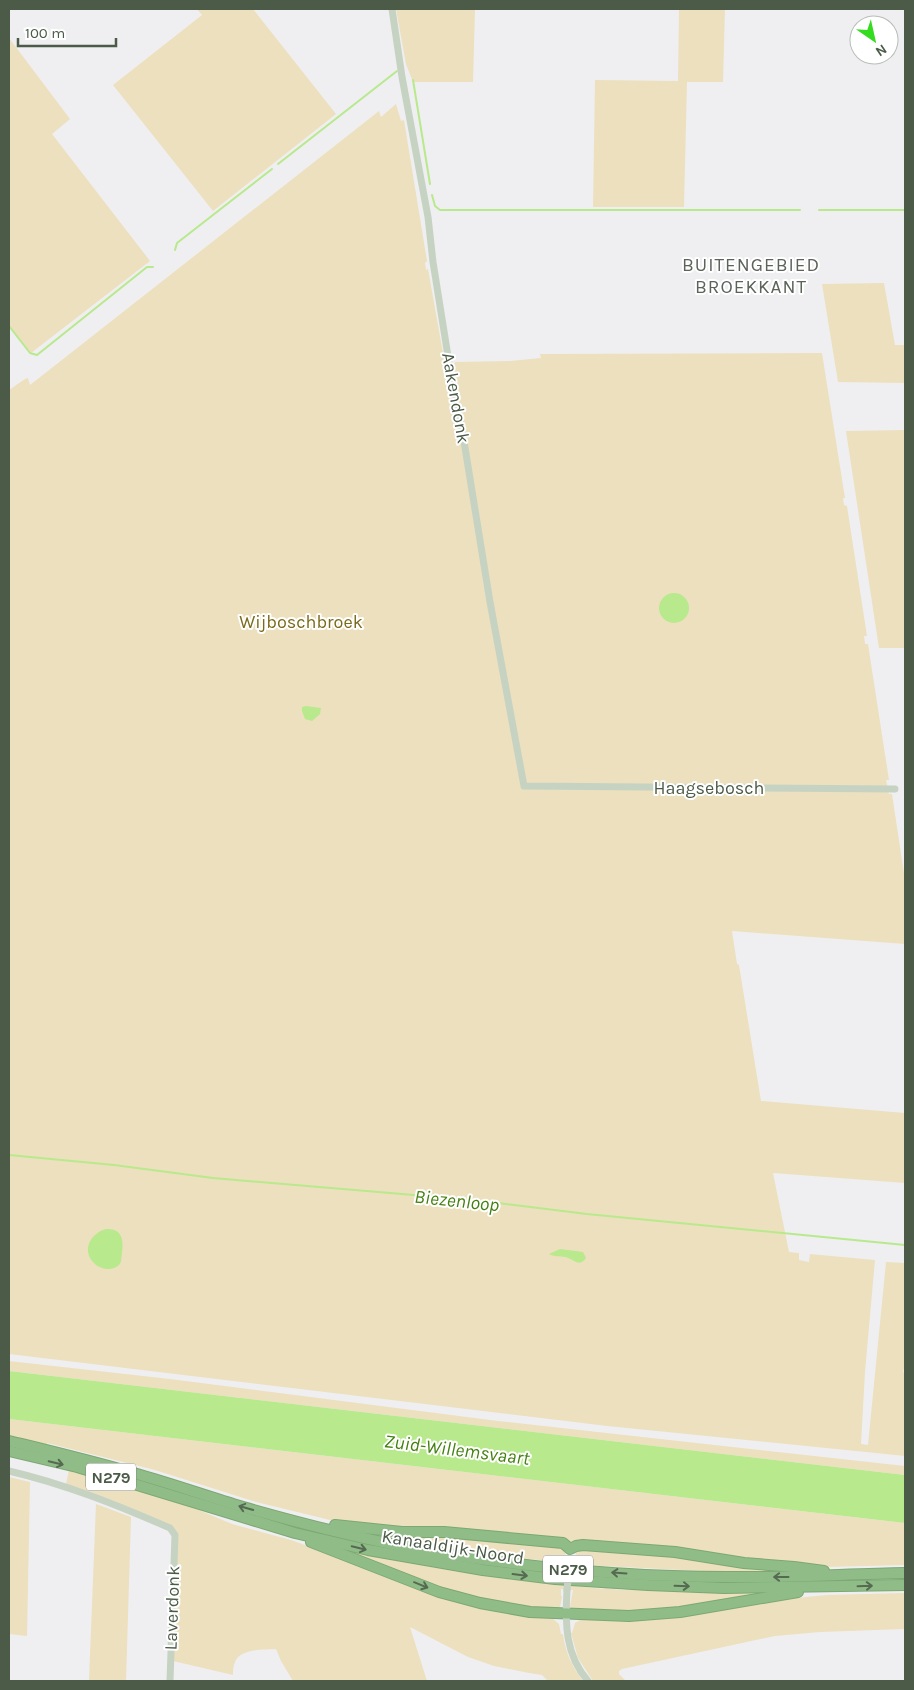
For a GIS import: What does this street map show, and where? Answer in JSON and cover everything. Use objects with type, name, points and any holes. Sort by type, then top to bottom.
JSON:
[{"type":"highway","name":"Kanaaldijk-Noord","points":[[9,1441],[134,1473],[293,1521],[354,1536],[434,1552],[558,1569],[726,1578],[905,1573]]},
{"type":"highway","name":"Kanaaldijk-Noord","points":[[9,1451],[115,1478],[295,1533],[368,1550],[473,1568],[555,1578],[724,1588],[905,1584]]},
{"type":"highway","name":"N279","points":[[293,1521],[402,1532],[444,1532],[563,1543],[570,1554],[576,1546],[583,1545],[676,1552],[744,1563],[794,1567],[847,1575]]},
{"type":"highway","name":"N279","points":[[295,1533],[320,1546],[438,1592],[502,1608],[530,1612],[629,1616],[680,1612],[825,1587]]},
{"type":"street","name":"Aakendonk","points":[[392,9],[402,77],[428,217],[433,262],[454,394],[462,429],[490,602],[524,786]]},
{"type":"street","name":"Haagsebosch","points":[[524,786],[895,789]]},
{"type":"street","name":"Laverdonk","points":[[9,1471],[83,1492],[170,1528],[175,1536],[170,1681]]},
{"type":"street","points":[[570,1554],[565,1614],[566,1634],[569,1648],[580,1671],[588,1681]]},
{"type":"green space","points":[[197,9],[253,9],[336,114],[213,211],[113,85],[202,15]]},
{"type":"green space","points":[[396,9],[475,9],[473,82],[413,82],[406,64]]},
{"type":"green space","points":[[679,9],[725,9],[723,82],[687,82],[684,207],[593,207],[595,80],[678,81]]},
{"type":"green space","points":[[9,38],[70,119],[52,134],[150,261],[31,353],[9,326]]},
{"type":"green space","name":"Wijboschbroek","points":[[396,104],[401,121],[404,120],[427,261],[425,263],[426,270],[428,269],[445,364],[541,358],[540,354],[822,353],[845,498],[843,498],[844,505],[847,506],[867,636],[864,636],[865,644],[868,644],[889,780],[886,780],[889,794],[892,794],[905,880],[905,944],[732,931],[761,1101],[905,1113],[905,1183],[773,1173],[789,1252],[799,1253],[799,1260],[809,1262],[810,1254],[875,1260],[861,1444],[868,1445],[886,1262],[905,1263],[905,1364],[903,1372],[905,1374],[905,1456],[607,1426],[9,1354],[9,390],[28,378],[30,385],[379,111],[381,117]]},
{"type":"green space","points":[[884,283],[895,345],[905,345],[905,383],[838,382],[822,284]]},
{"type":"green space","points":[[905,430],[905,648],[879,648],[846,431]]},
{"type":"green space","points":[[9,1361],[170,1379],[498,1421],[905,1466],[905,1475],[9,1371]]},
{"type":"green space","points":[[9,1419],[905,1523],[905,1565],[826,1567],[826,1565],[775,1563],[673,1548],[390,1528],[334,1521],[256,1502],[155,1470],[47,1443],[47,1445],[9,1436]]},
{"type":"green space","points":[[69,1470],[134,1488],[194,1508],[232,1524],[291,1540],[415,1587],[552,1618],[559,1624],[570,1659],[583,1681],[548,1681],[542,1675],[494,1666],[468,1657],[410,1627],[427,1681],[293,1681],[276,1649],[242,1654],[234,1664],[233,1675],[173,1661],[180,1565],[175,1564],[176,1533],[66,1484]]},
{"type":"green space","points":[[9,1477],[30,1482],[27,1636],[9,1634]]},
{"type":"green space","points":[[96,1504],[131,1517],[126,1681],[89,1681]]},
{"type":"green space","points":[[363,1533],[449,1535],[559,1547],[566,1552],[564,1559],[575,1560],[576,1551],[590,1548],[813,1571],[742,1573],[602,1566],[507,1557]]},
{"type":"green space","points":[[322,1544],[431,1567],[507,1579],[621,1590],[777,1592],[647,1613],[573,1610],[570,1606],[573,1590],[561,1589],[560,1608],[549,1611],[452,1593]]},
{"type":"green space","points":[[905,1593],[905,1629],[820,1632],[775,1636],[622,1669],[619,1671],[619,1674],[626,1681],[593,1681],[578,1658],[571,1633],[575,1623],[582,1619],[827,1595]]},
{"type":"water","points":[[674,593],[685,597],[689,608],[685,619],[674,623],[663,619],[659,608],[663,597]]},
{"type":"water","points":[[302,707],[321,708],[320,714],[312,721],[305,719]]},
{"type":"water","points":[[106,1229],[116,1230],[121,1236],[123,1244],[120,1264],[109,1269],[96,1265],[88,1253],[92,1238]]},
{"type":"water","points":[[560,1249],[583,1252],[586,1258],[579,1263],[565,1257],[549,1254]]},
{"type":"water","name":"Zuid-Willemsvaart","points":[[9,1371],[905,1475],[905,1523],[9,1419]]},
{"type":"waterway","points":[[278,164],[397,71]]},
{"type":"waterway","points":[[413,80],[430,184]]},
{"type":"waterway","points":[[175,250],[177,243],[272,169]]},
{"type":"waterway","points":[[432,195],[435,206],[440,210],[800,210]]},
{"type":"waterway","points":[[819,210],[905,210]]},
{"type":"waterway","points":[[9,326],[30,353],[37,355],[147,267],[153,267]]},
{"type":"waterway","name":"Biezenloop","points":[[9,1155],[114,1165],[213,1178],[473,1200],[587,1214],[905,1245]]},
{"type":"district","name":"BUITENGEBIED BROEKKANT","points":[[751,275]]}]
